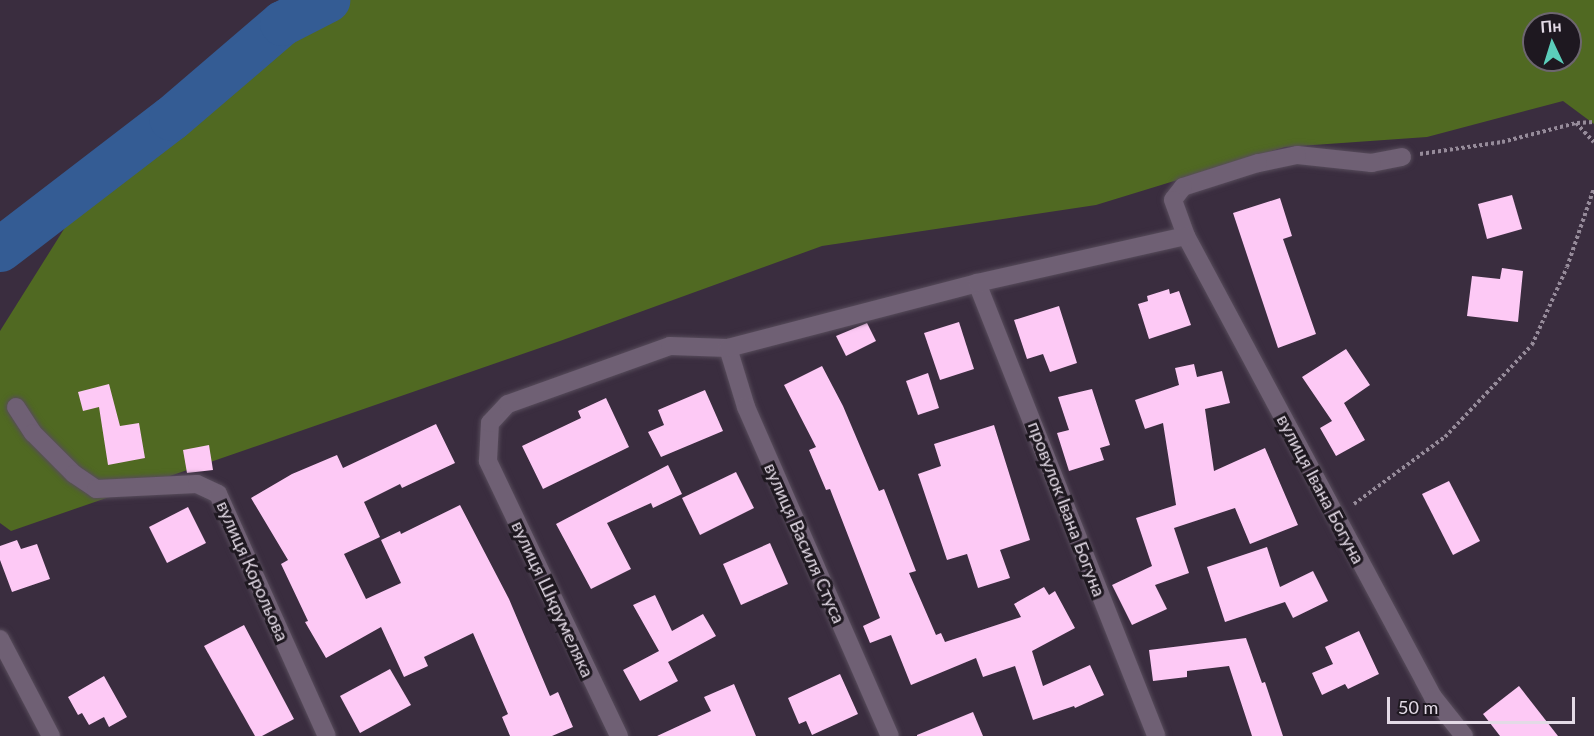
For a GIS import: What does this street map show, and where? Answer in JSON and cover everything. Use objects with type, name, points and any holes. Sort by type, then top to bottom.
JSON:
[{"type":"street","name":"вулиця Івана Богуна","points":[[1402,157],[1372,163],[1297,155],[1258,162],[1183,187],[1173,200],[1186,236],[1433,697],[1464,736]]},
{"type":"street","points":[[728,348],[978,283],[1186,236]]},
{"type":"street","name":"провулок Івана Богуна","points":[[978,283],[1156,736]]},
{"type":"street","name":"вулиця Шкрумеляка","points":[[619,736],[488,461],[490,423],[508,404],[670,346],[728,348]]},
{"type":"street","name":"вулиця Василя Стуса","points":[[728,348],[746,407],[890,736]]},
{"type":"street","name":"вулиця Корольова","points":[[16,407],[33,433],[57,458],[74,474],[96,489],[197,484],[218,494],[327,736]]},
{"type":"street","points":[[0,639],[51,736]]},
{"type":"path","points":[[1402,157],[1502,142],[1576,123],[1594,122]]},
{"type":"path","points":[[1576,123],[1594,142]]},
{"type":"path","points":[[1336,517],[1445,437],[1532,345],[1567,267],[1594,188]]},
{"type":"green space","points":[[332,0],[1594,0],[1594,124],[1563,101],[1427,137],[1285,147],[1096,205],[822,246],[560,341],[11,531],[0,523],[0,331],[103,167]]},
{"type":"building","points":[[1512,195],[1522,229],[1487,239],[1478,204]]},
{"type":"building","points":[[1280,198],[1292,236],[1283,239],[1316,334],[1278,348],[1233,213]]},
{"type":"building","points":[[1502,268],[1523,271],[1518,322],[1467,316],[1472,276],[1500,279]]},
{"type":"building","points":[[1169,289],[1170,294],[1179,291],[1191,325],[1149,339],[1138,304],[1148,301],[1147,296]]},
{"type":"building","points":[[1059,306],[1077,363],[1050,372],[1043,354],[1027,359],[1014,320]]},
{"type":"building","points":[[959,322],[974,369],[940,380],[924,333]]},
{"type":"building","points":[[867,323],[876,341],[846,356],[836,336]]},
{"type":"building","points":[[1346,349],[1370,385],[1344,403],[1365,440],[1336,456],[1320,428],[1332,421],[1302,377]]},
{"type":"building","points":[[1194,364],[1197,377],[1222,371],[1230,403],[1205,409],[1214,471],[1265,448],[1298,525],[1250,544],[1235,508],[1174,528],[1189,573],[1155,585],[1167,609],[1132,625],[1112,585],[1152,566],[1136,518],[1176,505],[1163,423],[1145,429],[1135,400],[1179,385],[1175,368]]},
{"type":"building","points":[[822,366],[843,406],[879,491],[884,489],[916,571],[909,573],[936,635],[941,633],[945,642],[1021,617],[1014,604],[1044,587],[1049,595],[1055,591],[1075,628],[1032,651],[1043,686],[1090,665],[1104,695],[1075,708],[1074,706],[1033,720],[1015,666],[983,677],[976,658],[911,685],[891,635],[870,643],[863,626],[880,618],[830,489],[826,490],[809,450],[816,447],[784,385]]},
{"type":"building","points":[[928,373],[939,408],[918,415],[906,381]]},
{"type":"building","points":[[109,384],[120,426],[139,423],[145,458],[108,465],[99,407],[83,411],[78,392]]},
{"type":"building","points":[[1092,389],[1110,445],[1100,448],[1104,460],[1069,471],[1057,433],[1069,430],[1058,397]]},
{"type":"building","points":[[705,390],[723,431],[661,457],[648,432],[664,425],[658,410]]},
{"type":"building","points":[[606,398],[629,447],[543,489],[522,446],[581,418],[578,411]]},
{"type":"building","points":[[436,424],[455,463],[402,488],[400,484],[364,502],[380,537],[344,554],[366,599],[401,583],[381,540],[400,531],[401,534],[460,505],[509,599],[550,696],[558,692],[573,727],[552,736],[510,736],[502,717],[508,714],[473,633],[424,657],[428,666],[404,677],[381,627],[326,658],[305,622],[308,621],[281,564],[288,560],[251,498],[292,474],[337,455],[343,468]]},
{"type":"building","points":[[994,425],[1030,540],[1000,550],[1010,578],[978,588],[967,554],[947,560],[918,474],[941,466],[934,444]]},
{"type":"building","points":[[209,445],[213,470],[187,473],[183,450]]},
{"type":"building","points":[[668,465],[682,494],[653,508],[651,503],[607,523],[631,569],[591,589],[556,524]]},
{"type":"building","points":[[736,472],[754,508],[700,535],[682,498]]},
{"type":"building","points":[[1449,481],[1480,541],[1453,555],[1422,494]]},
{"type":"building","points":[[188,507],[206,543],[167,563],[149,527]]},
{"type":"building","points":[[17,540],[21,549],[37,544],[50,579],[12,592],[0,560],[0,546]]},
{"type":"building","points":[[770,543],[788,584],[741,605],[723,564]]},
{"type":"building","points":[[1267,547],[1280,587],[1313,571],[1328,601],[1293,618],[1285,602],[1225,622],[1207,567]]},
{"type":"building","points":[[655,595],[672,631],[703,614],[716,636],[668,662],[678,681],[640,701],[623,670],[659,651],[633,605]]},
{"type":"building","points":[[244,625],[294,719],[262,736],[255,736],[204,646]]},
{"type":"building","points":[[1359,631],[1379,674],[1348,689],[1345,684],[1322,695],[1312,673],[1333,664],[1325,647]]},
{"type":"building","points":[[1246,638],[1262,683],[1265,682],[1283,736],[1252,736],[1229,666],[1187,671],[1187,677],[1153,681],[1149,650]]},
{"type":"building","points":[[390,669],[411,705],[360,733],[340,696]]},
{"type":"building","points":[[840,674],[858,714],[812,735],[806,721],[799,724],[788,698]]},
{"type":"building","points":[[104,676],[127,717],[109,727],[104,717],[89,725],[82,713],[78,715],[68,697]]},
{"type":"building","points":[[734,684],[756,736],[657,736],[711,711],[704,697]]},
{"type":"building","points":[[1519,686],[1558,736],[1500,736],[1483,714]]},
{"type":"building","points":[[973,712],[983,736],[917,736],[917,735]]},
{"type":"waterway","points":[[0,249],[171,118],[282,23],[327,0]]}]
